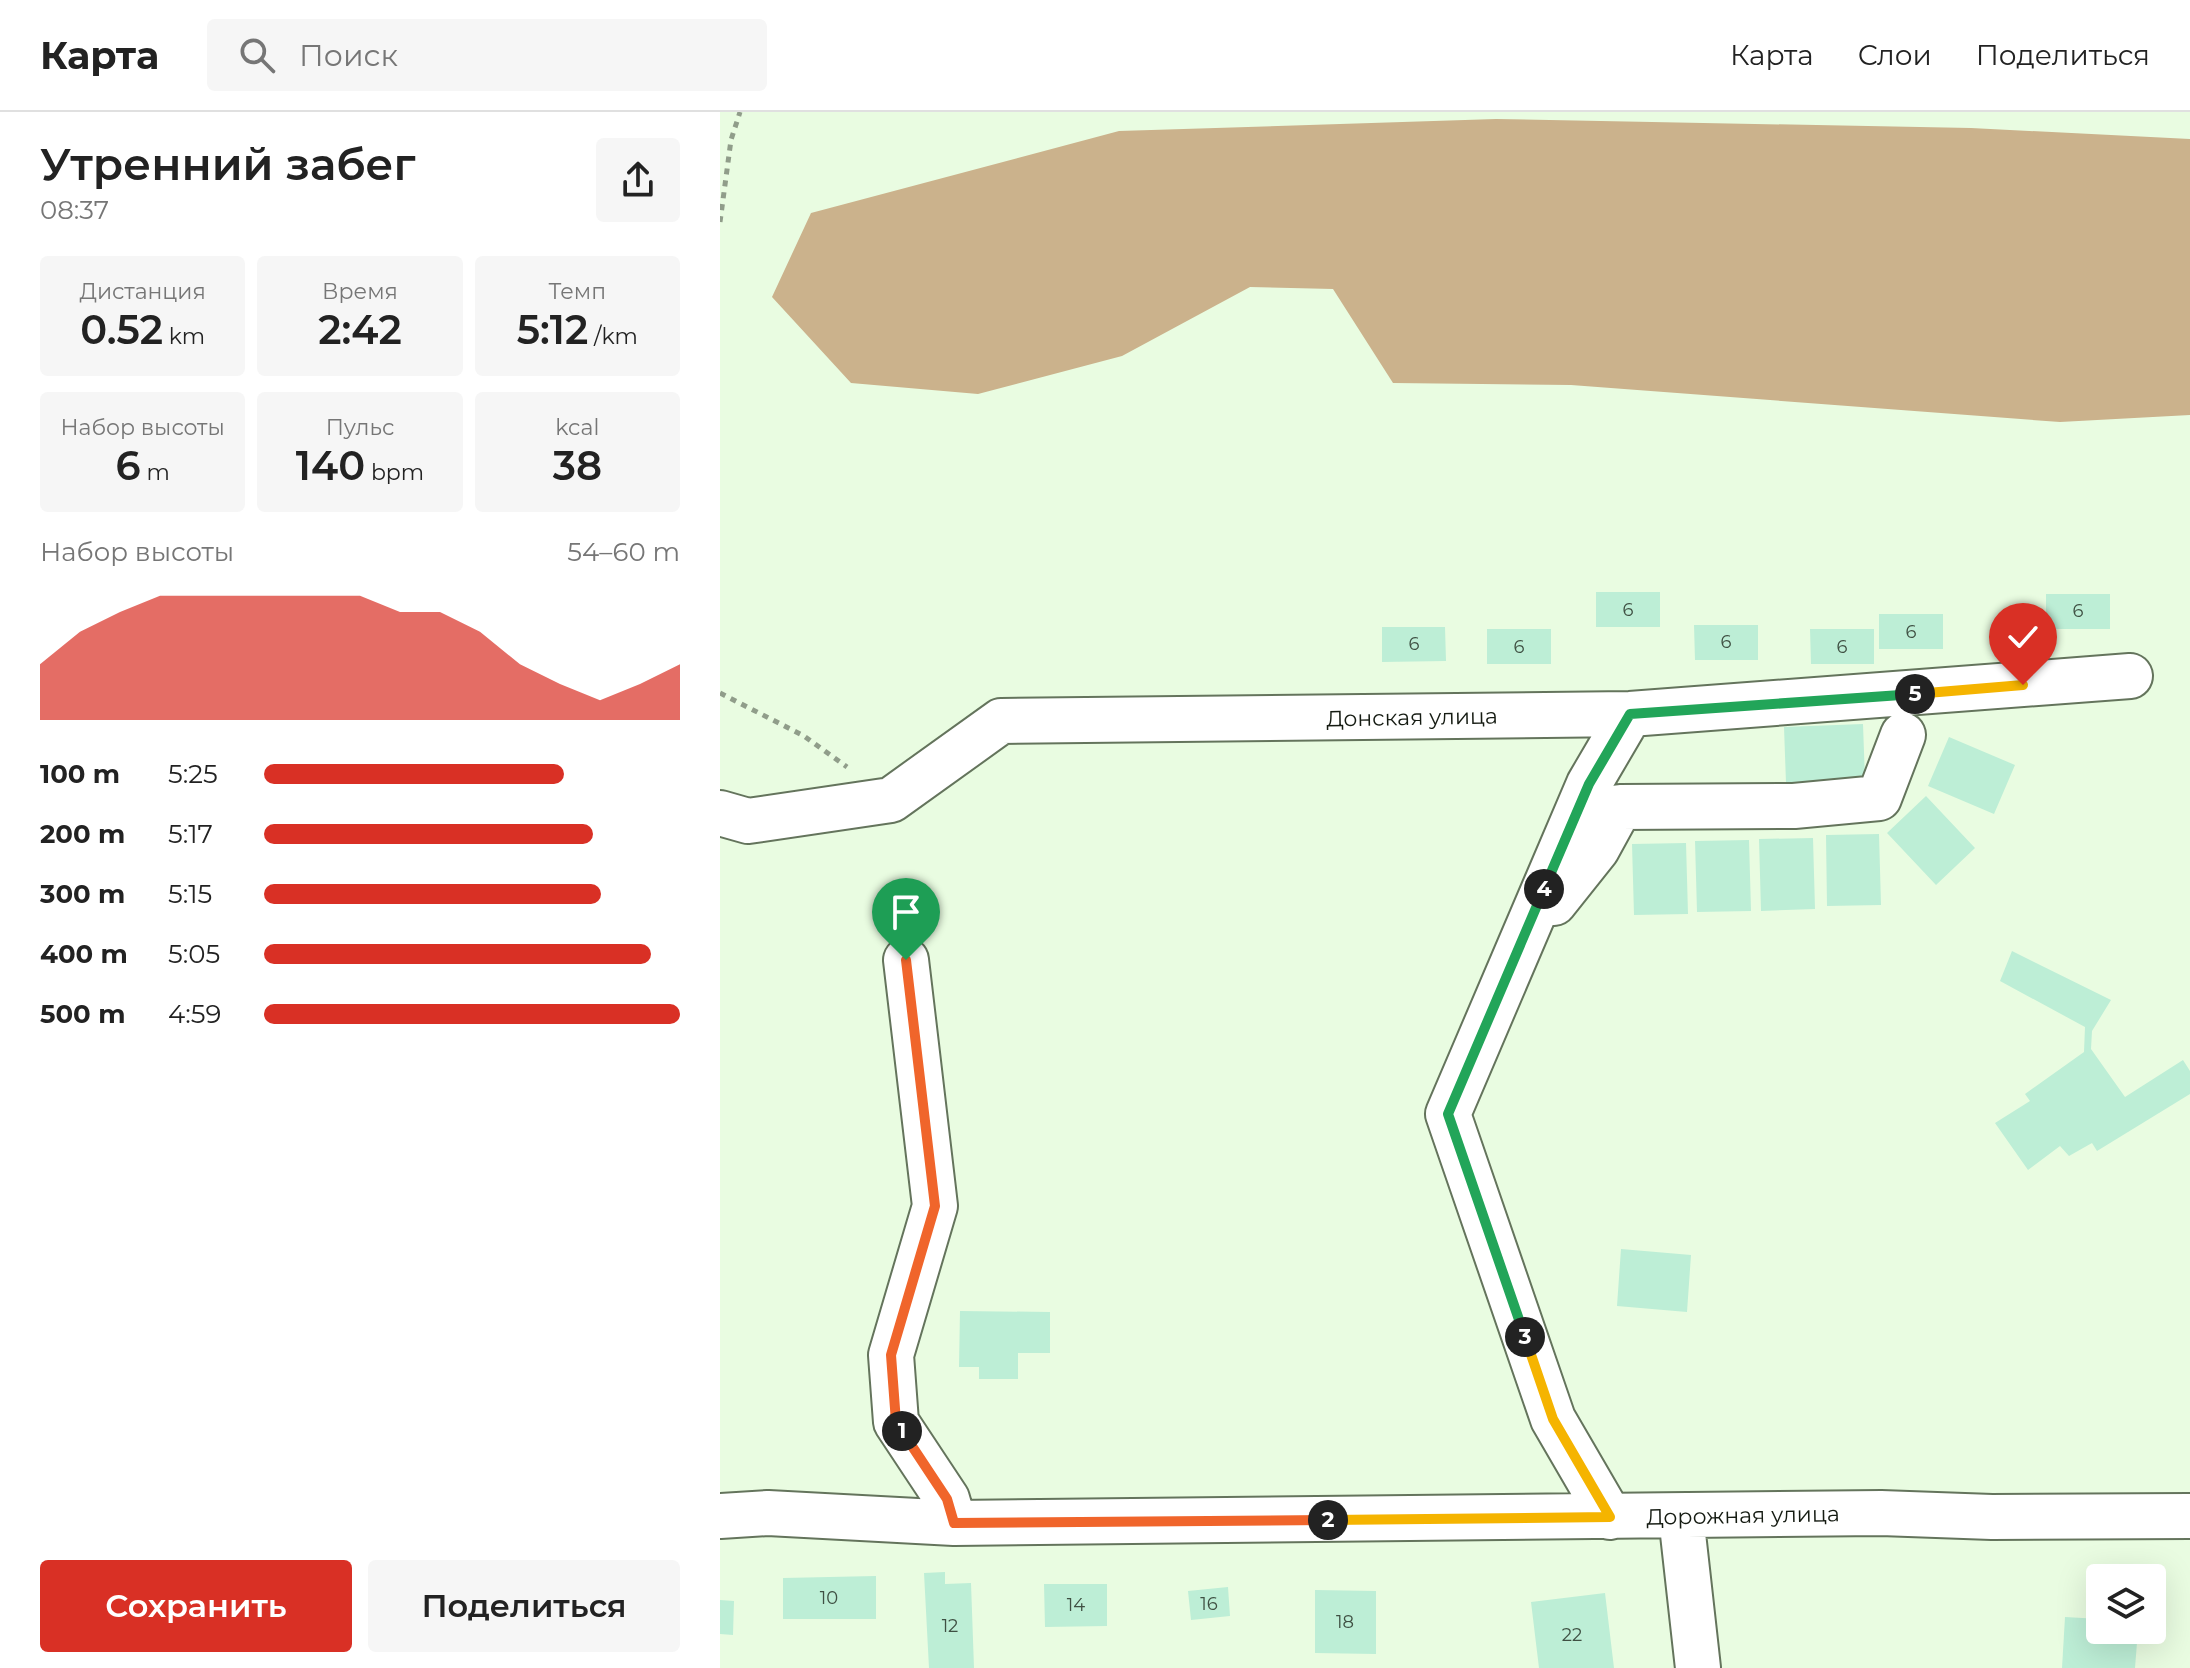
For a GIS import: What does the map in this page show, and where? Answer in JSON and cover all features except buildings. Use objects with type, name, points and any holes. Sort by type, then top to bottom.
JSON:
[{"type":"street","name":"Донская улица","points":[[720,813],[748,821],[891,800],[1001,721],[1630,714],[2130,676]]},
{"type":"street","points":[[1610,1517],[1553,1419],[1448,1114],[1589,784],[1630,714]]},
{"type":"street","points":[[1520,946],[1597,849],[1620,807],[1794,806],[1879,798],[1903,735]]},
{"type":"street","points":[[906,960],[935,1206],[891,1355],[896,1422],[947,1499],[954,1523]]},
{"type":"street","name":"Дорожная улица","points":[[720,1516],[768,1513],[954,1523],[1681,1516],[2190,1516]]},
{"type":"street","points":[[1681,1516],[1698,1668]]},
{"type":"path","points":[[720,222],[731,140],[740,112]]},
{"type":"path","points":[[720,693],[804,736],[891,800]]},
{"type":"shaded area","points":[[1496,119],[1971,128],[2190,139],[2190,415],[2060,422],[1571,385],[1393,383],[1333,289],[1250,287],[1122,356],[978,394],[851,383],[772,297],[811,213],[1119,131]]},
{"type":"route","points":[[906,960],[935,1206],[891,1355],[896,1422],[947,1499],[954,1523],[1610,1517],[1553,1419],[1448,1114],[1589,784],[1630,714],[2023,685]]}]
